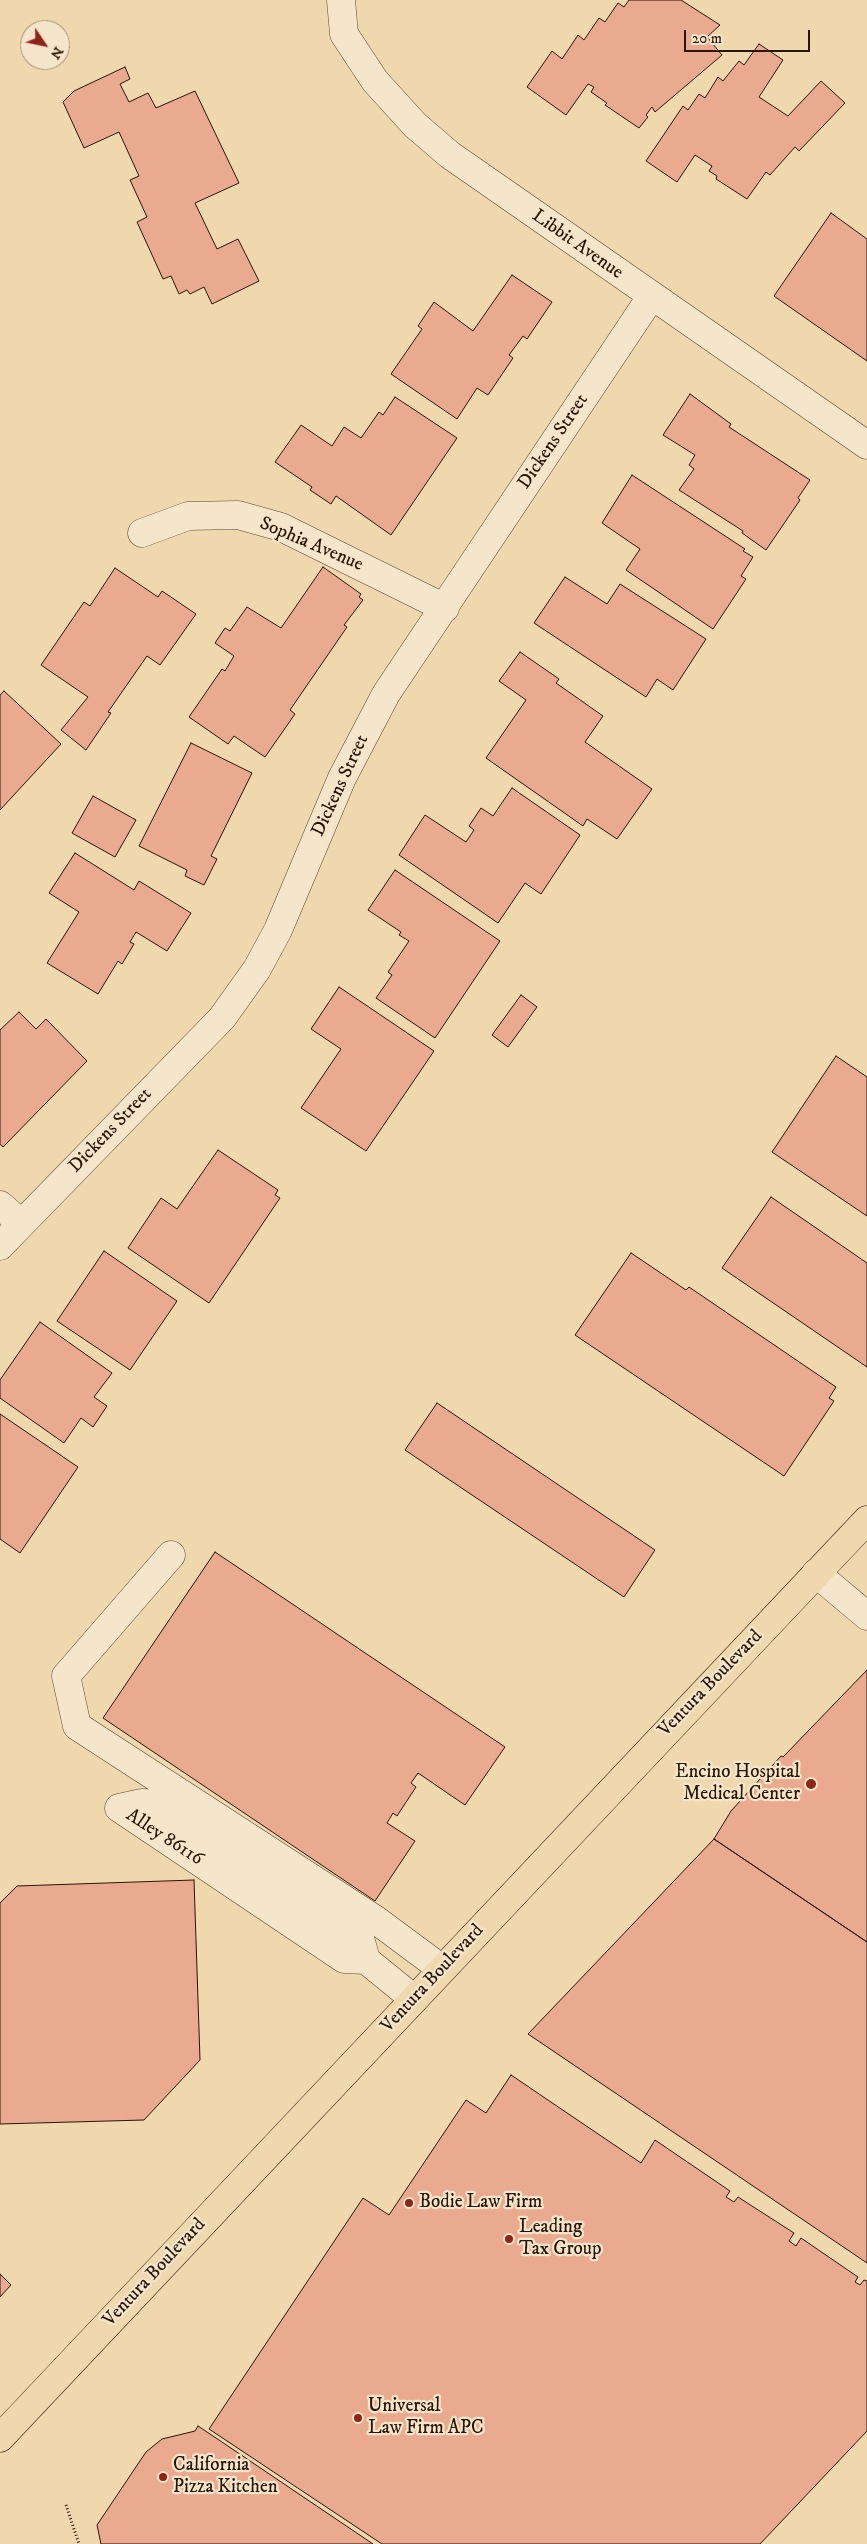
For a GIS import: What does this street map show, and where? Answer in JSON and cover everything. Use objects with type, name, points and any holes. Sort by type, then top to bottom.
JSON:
[{"type":"main road","name":"Ventura Boulevard","points":[[0,2438],[867,1520]]},
{"type":"street","name":"Libbit Avenue","points":[[341,0],[344,34],[375,81],[414,125],[450,155],[650,296],[867,445]]},
{"type":"street","name":"Dickens Street","points":[[0,1246],[222,1018],[257,969],[278,930],[342,778],[386,694],[445,608],[650,296]]},
{"type":"street","name":"Sophia Avenue","points":[[142,533],[188,516],[238,515],[281,527],[445,608]]},
{"type":"street","points":[[0,1205],[22,1223]]},
{"type":"street","points":[[171,1555],[66,1676],[77,1726],[376,1920],[442,1969]]},
{"type":"street","points":[[816,1573],[867,1616]]},
{"type":"street","name":"Alley 86116","points":[[142,1803],[160,1804],[360,1938],[366,1960],[344,1958],[119,1808],[142,1803]]},
{"type":"street","points":[[366,1960],[414,1999]]},
{"type":"path","points":[[66,2505],[79,2544]]},
{"type":"building","points":[[629,0],[681,0],[720,25],[707,37],[722,55],[655,112],[652,107],[646,115],[648,117],[639,128],[605,105],[607,103],[591,92],[594,87],[588,84],[566,115],[527,87],[552,51],[562,59],[578,35],[584,40],[599,18],[605,22],[618,3],[624,7]]},
{"type":"building","points":[[759,44],[783,60],[759,97],[788,116],[821,81],[845,103],[799,151],[795,147],[770,175],[766,172],[747,199],[716,179],[717,176],[709,171],[712,166],[695,155],[677,182],[646,161],[683,106],[688,110],[699,94],[705,98],[718,77],[723,81],[739,61],[744,65]]},
{"type":"building","points":[[125,67],[130,79],[120,84],[129,102],[148,93],[156,108],[195,91],[239,183],[195,203],[217,249],[238,239],[259,281],[212,304],[204,287],[190,294],[187,290],[179,294],[171,276],[163,279],[137,222],[147,217],[130,180],[139,176],[119,132],[84,148],[63,102],[74,91]]},
{"type":"building","points":[[831,213],[867,239],[867,361],[774,296]]},
{"type":"building","points":[[512,275],[552,302],[527,339],[523,336],[509,355],[513,358],[488,395],[477,388],[457,419],[391,374],[422,329],[418,326],[434,302],[473,331]]},
{"type":"building","points":[[690,394],[731,424],[729,427],[810,480],[798,498],[800,500],[766,550],[742,533],[743,531],[679,490],[694,469],[689,465],[695,455],[663,435]]},
{"type":"building","points":[[395,397],[457,438],[391,535],[336,496],[331,504],[310,490],[312,487],[275,462],[301,425],[332,446],[344,427],[361,438],[379,412],[383,415]]},
{"type":"building","points":[[632,475],[745,549],[743,551],[753,557],[741,576],[746,579],[713,629],[626,570],[640,549],[602,523]]},
{"type":"building","points":[[323,567],[361,594],[359,597],[363,600],[344,625],[347,627],[290,710],[295,714],[265,757],[234,736],[228,744],[189,717],[222,669],[225,671],[234,656],[215,643],[225,628],[230,631],[247,607],[281,628]]},
{"type":"building","points":[[115,568],[158,597],[162,591],[196,614],[160,665],[147,656],[108,712],[111,713],[86,750],[61,730],[88,697],[41,665],[84,602],[90,606]]},
{"type":"building","points":[[565,577],[607,604],[620,584],[706,639],[673,690],[657,679],[646,697],[534,623]]},
{"type":"building","points":[[520,652],[559,679],[556,683],[603,716],[585,742],[652,789],[617,839],[587,819],[583,826],[486,758],[526,700],[499,681]]},
{"type":"building","points":[[4,691],[61,744],[0,810],[0,695]]},
{"type":"building","points":[[191,743],[252,773],[211,856],[217,859],[204,885],[185,876],[187,870],[139,846]]},
{"type":"building","points":[[512,788],[580,835],[541,894],[525,883],[498,923],[399,855],[425,815],[466,842],[474,830],[469,826],[481,808],[493,816]]},
{"type":"building","points":[[93,796],[136,820],[115,857],[72,833]]},
{"type":"building","points":[[75,853],[134,890],[139,881],[191,913],[167,951],[136,932],[130,942],[134,944],[122,964],[118,961],[98,994],[47,963],[79,912],[49,893]]},
{"type":"building","points":[[395,870],[500,941],[435,1038],[376,998],[392,975],[388,972],[409,941],[399,935],[401,932],[368,910]]},
{"type":"building","points":[[339,987],[434,1051],[366,1151],[301,1108],[341,1049],[311,1029]]},
{"type":"building","points":[[521,995],[537,1007],[508,1047],[492,1035]]},
{"type":"building","points":[[19,1012],[36,1029],[46,1019],[87,1061],[3,1147],[0,1144],[0,1030]]},
{"type":"building","points":[[836,1056],[867,1077],[867,1216],[772,1152]]},
{"type":"building","points":[[218,1150],[278,1190],[275,1195],[280,1198],[209,1303],[128,1248],[161,1198],[177,1209]]},
{"type":"building","points":[[771,1197],[867,1263],[867,1367],[722,1268]]},
{"type":"building","points":[[104,1251],[177,1301],[130,1370],[57,1321]]},
{"type":"building","points":[[631,1253],[686,1290],[689,1287],[836,1387],[829,1398],[834,1401],[784,1476],[575,1335]]},
{"type":"building","points":[[40,1322],[112,1373],[94,1397],[107,1406],[93,1427],[81,1418],[64,1443],[0,1398],[0,1380]]},
{"type":"building","points":[[437,1403],[655,1550],[624,1597],[405,1450]]},
{"type":"building","points":[[0,1414],[78,1467],[20,1553],[0,1539]]},
{"type":"building","points":[[215,1552],[505,1747],[465,1805],[418,1773],[411,1783],[416,1787],[397,1816],[393,1813],[387,1823],[415,1841],[375,1901],[103,1718]]},
{"type":"building","name":"Encino Hospital Medical Center","points":[[867,1670],[867,1942],[714,1839],[731,1811],[781,1756],[783,1757]]},
{"type":"building","points":[[714,1839],[867,1942],[867,2263],[528,2034]]},
{"type":"building","points":[[194,1880],[200,2060],[144,2120],[0,2124],[0,1903],[17,1886]]},
{"type":"building","points":[[511,2075],[641,2163],[655,2140],[730,2191],[726,2197],[734,2202],[738,2197],[794,2233],[789,2241],[796,2246],[801,2238],[858,2277],[855,2282],[860,2285],[864,2280],[867,2281],[867,2431],[760,2544],[382,2544],[209,2429],[363,2198],[389,2215],[466,2100],[486,2113]]},
{"type":"building","points":[[0,2274],[11,2285],[0,2297]]},
{"type":"building","points":[[198,2426],[373,2544],[101,2544],[97,2525],[146,2452],[162,2439],[195,2431]]},
{"type":"place","name":"Encino Hospital Medical Center","points":[[811,1784]]},
{"type":"place","name":"Bodie Law Firm","points":[[409,2203]]},
{"type":"place","name":"Leading Tax Group","points":[[509,2239]]},
{"type":"place","name":"Universal Law Firm APC","points":[[358,2418]]},
{"type":"place","name":"California Pizza Kitchen","points":[[163,2477]]}]
